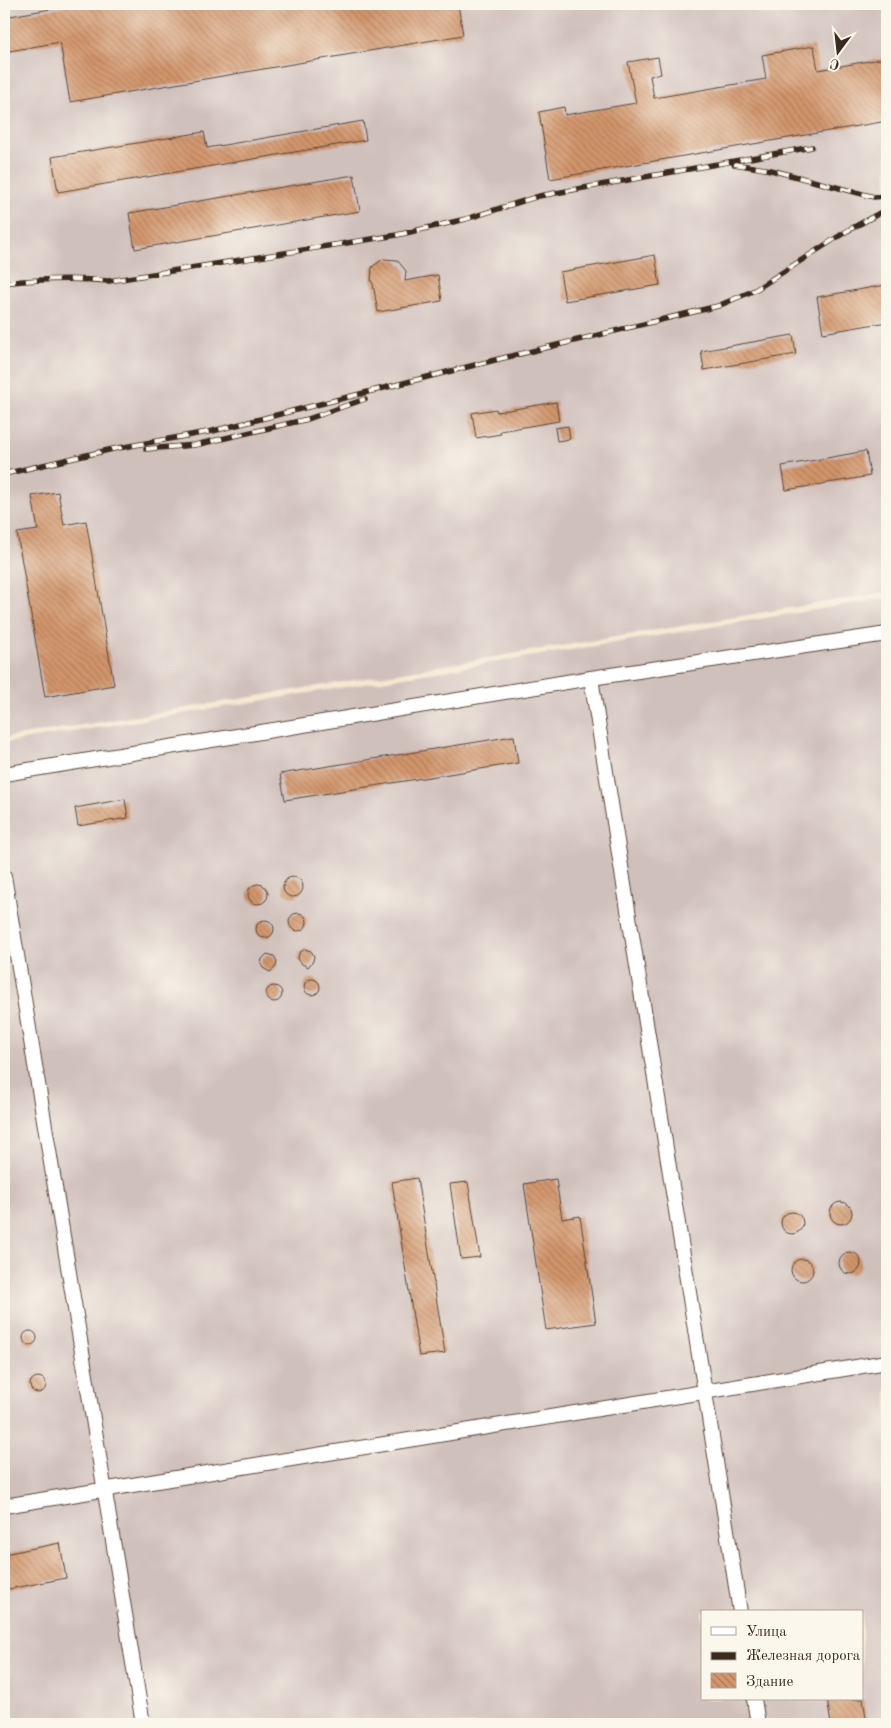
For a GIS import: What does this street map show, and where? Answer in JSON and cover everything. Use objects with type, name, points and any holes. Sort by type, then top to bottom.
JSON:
[{"type":"lane","points":[[4,774],[591,678],[887,634]]},
{"type":"lane","points":[[591,678],[740,1610]]},
{"type":"lane","points":[[4,876],[143,1724]]},
{"type":"lane","points":[[4,1506],[887,1362]]},
{"type":"lane","points":[[754,1700],[758,1724]]},
{"type":"shaded area","points":[[4,4],[887,4],[887,592],[4,738]]},
{"type":"shaded area","points":[[887,598],[887,1724],[4,1724],[4,743]]},
{"type":"building","points":[[63,4],[458,4],[463,35],[70,102],[60,42],[4,52],[4,17],[63,7]]},
{"type":"building","points":[[814,46],[818,70],[886,58],[887,121],[550,179],[539,112],[564,107],[565,115],[636,103],[628,62],[658,57],[661,74],[650,76],[654,98],[766,79],[762,55]]},
{"type":"building","points":[[363,121],[366,140],[58,192],[52,157],[204,132],[207,148]]},
{"type":"building","points":[[354,175],[360,211],[135,249],[129,213]]},
{"type":"building","points":[[655,255],[660,285],[565,301],[560,272]]},
{"type":"building","points":[[383,259],[397,260],[406,271],[405,281],[438,275],[442,301],[378,312],[371,281],[372,267]]},
{"type":"building","points":[[886,285],[887,322],[823,333],[817,297]]},
{"type":"building","points":[[793,335],[796,354],[704,370],[701,351]]},
{"type":"building","points":[[556,402],[559,421],[500,431],[501,434],[476,438],[472,413],[496,409],[497,412]]},
{"type":"building","points":[[568,426],[570,439],[557,441],[555,428]]},
{"type":"building","points":[[866,451],[870,476],[786,490],[782,466]]},
{"type":"building","points":[[58,492],[64,525],[86,521],[114,685],[45,697],[17,533],[38,530],[32,496]]},
{"type":"building","points":[[514,736],[518,763],[285,800],[280,774]]},
{"type":"building","points":[[125,799],[128,818],[78,826],[75,808]]},
{"type":"building","points":[[293,877],[300,880],[303,887],[300,894],[293,897],[286,894],[283,887],[286,880]]},
{"type":"building","points":[[258,884],[265,887],[268,894],[265,901],[258,904],[251,901],[248,894],[251,887]]},
{"type":"building","points":[[298,913],[304,916],[307,922],[304,928],[298,931],[292,928],[289,922],[292,916]]},
{"type":"building","points":[[265,920],[271,923],[274,929],[271,935],[265,938],[259,935],[256,929],[259,923]]},
{"type":"building","points":[[305,949],[311,951],[314,956],[313,961],[308,967],[298,959],[299,953]]},
{"type":"building","points":[[267,954],[274,956],[277,961],[276,967],[270,972],[263,968],[261,963]]},
{"type":"building","points":[[309,979],[315,979],[320,984],[318,993],[309,995],[304,990],[304,984]]},
{"type":"building","points":[[271,986],[277,986],[282,991],[280,1000],[271,1002],[266,997],[266,991]]},
{"type":"building","points":[[417,1178],[445,1353],[419,1356],[392,1182]]},
{"type":"building","points":[[556,1179],[562,1219],[580,1216],[596,1323],[546,1330],[524,1184]]},
{"type":"building","points":[[468,1182],[480,1257],[461,1259],[450,1184]]},
{"type":"building","points":[[841,1202],[849,1205],[852,1213],[849,1221],[841,1224],[833,1221],[830,1213],[833,1205]]},
{"type":"building","points":[[792,1212],[800,1215],[803,1223],[800,1231],[792,1234],[784,1231],[781,1223],[784,1215]]},
{"type":"building","points":[[850,1252],[858,1255],[861,1263],[858,1271],[850,1274],[842,1271],[839,1263],[842,1255]]},
{"type":"building","points":[[802,1259],[810,1262],[813,1270],[810,1278],[802,1281],[794,1278],[791,1270],[794,1262]]},
{"type":"building","points":[[30,1331],[35,1333],[37,1338],[35,1343],[30,1345],[25,1343],[23,1338],[25,1333]]},
{"type":"building","points":[[35,1377],[41,1377],[46,1382],[44,1391],[35,1393],[30,1388],[30,1382]]},
{"type":"building","points":[[60,1543],[66,1578],[4,1590],[4,1554]]},
{"type":"building","points":[[827,1700],[863,1700],[867,1724],[831,1724]]},
{"type":"railway","points":[[4,283],[56,279],[109,281],[397,235],[466,219],[539,196],[812,147]]},
{"type":"railway","points":[[734,164],[771,170],[874,197],[887,196]]},
{"type":"railway","points":[[4,474],[113,449],[213,431],[718,306],[755,290],[847,231],[887,209]]},
{"type":"railway","points":[[146,449],[195,445],[308,419],[365,399]]}]
